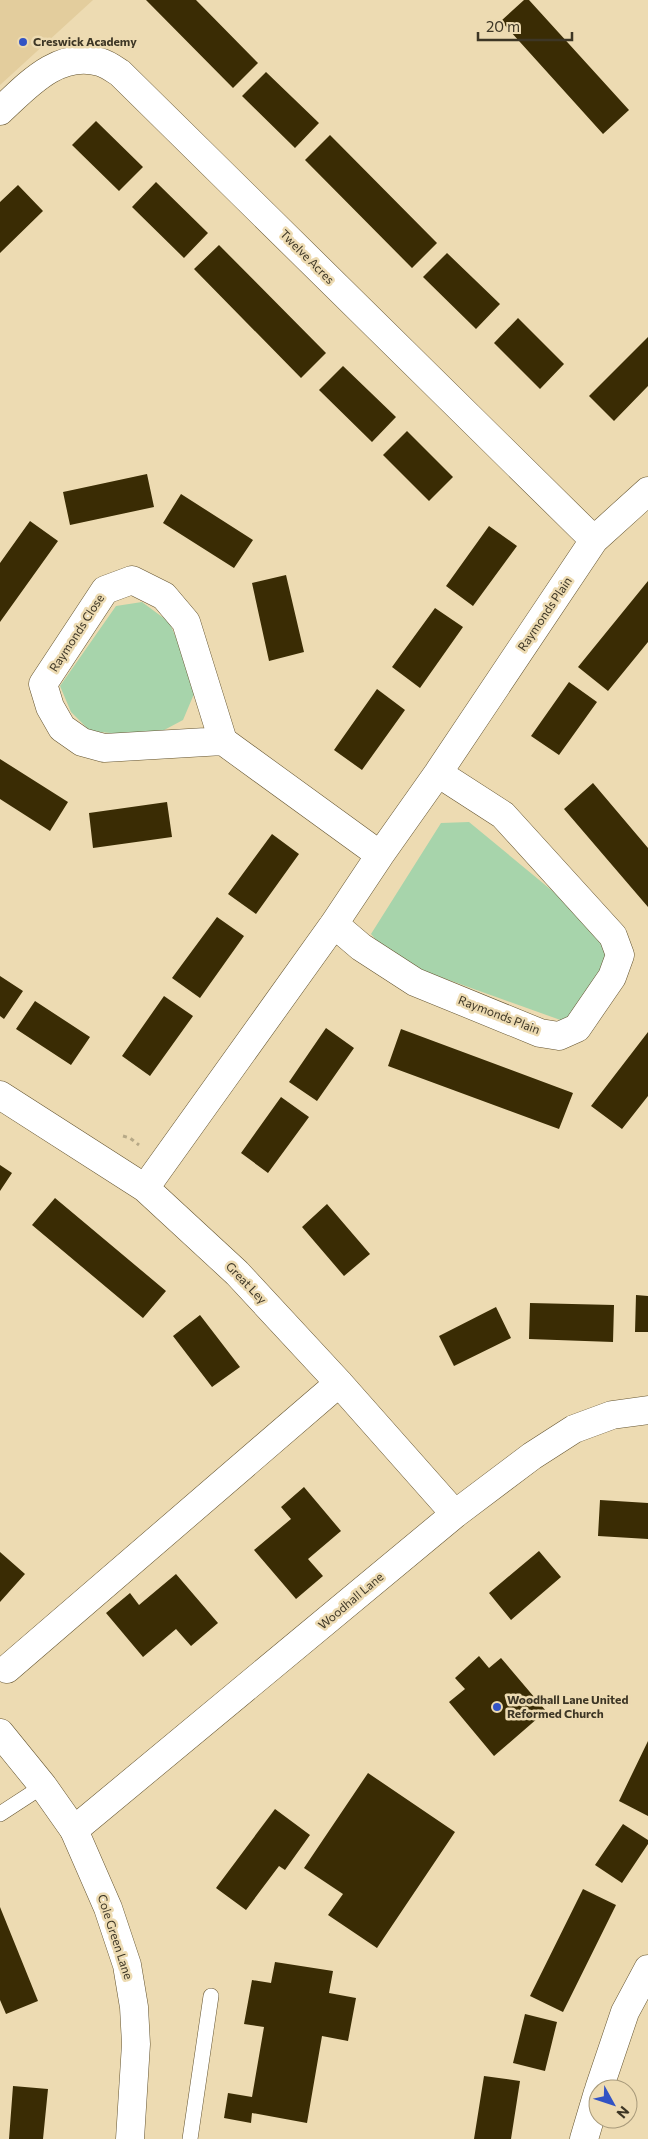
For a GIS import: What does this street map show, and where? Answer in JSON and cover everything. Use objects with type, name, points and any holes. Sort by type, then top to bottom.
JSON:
[{"type":"street","name":"Twelve Acres","points":[[0,111],[40,73],[70,60],[99,62],[120,73],[594,540]]},
{"type":"street","name":"Raymonds Plain","points":[[145,1188],[334,924],[594,540],[648,491]]},
{"type":"street","name":"Raymonds Close","points":[[132,580],[164,596],[186,622],[223,741],[104,748],[82,742],[62,728],[50,707],[43,684],[105,590],[132,580]]},
{"type":"street","points":[[223,741],[380,855]]},
{"type":"street","name":"Raymonds Plain","points":[[334,924],[361,947],[415,982],[540,1033],[559,1036],[577,1028],[612,977],[620,955],[613,936],[503,815],[438,773]]},
{"type":"street","name":"Great Ley","points":[[0,1095],[145,1188],[237,1273],[339,1383],[455,1514]]},
{"type":"street","points":[[7,1669],[339,1383]]},
{"type":"street","name":"Woodhall Lane","points":[[74,1830],[455,1514],[532,1456],[574,1429],[612,1415],[648,1410]]},
{"type":"street","name":"Cole Green Lane","points":[[0,1733],[43,1786],[74,1830],[108,1908],[128,1974],[134,2007],[136,2044],[130,2139]]},
{"type":"street","points":[[603,2079],[625,2012],[648,1969]]},
{"type":"street","points":[[584,2139],[588,2126]]},
{"type":"lane","points":[[0,1814],[43,1786]]},
{"type":"lane","points":[[190,2139],[211,1996]]},
{"type":"shaded area","name":"Creswick Academy","points":[[0,0],[93,0],[0,85]]},
{"type":"green space","points":[[142,602],[169,622],[185,657],[194,694],[183,720],[151,737],[90,731],[71,712],[60,686],[116,606]]},
{"type":"green space","points":[[469,822],[618,945],[566,1022],[393,960],[371,934],[441,823]]},
{"type":"building","points":[[146,0],[196,0],[258,63],[233,88]]},
{"type":"building","points":[[524,0],[529,0],[629,110],[603,134],[501,21]]},
{"type":"building","points":[[266,72],[319,123],[295,148],[242,96]]},
{"type":"building","points":[[96,121],[143,167],[119,191],[72,145]]},
{"type":"building","points":[[330,135],[437,243],[412,268],[305,160]]},
{"type":"building","points":[[156,182],[208,233],[184,258],[132,207]]},
{"type":"building","points":[[18,185],[43,211],[0,253],[0,202]]},
{"type":"building","points":[[219,245],[326,353],[301,378],[194,269]]},
{"type":"building","points":[[447,253],[500,304],[476,329],[423,277]]},
{"type":"building","points":[[518,318],[564,364],[540,389],[494,343]]},
{"type":"building","points":[[648,337],[648,386],[614,421],[589,396]]},
{"type":"building","points":[[343,366],[396,417],[372,442],[319,390]]},
{"type":"building","points":[[407,431],[453,477],[429,501],[383,455]]},
{"type":"building","points":[[147,474],[154,507],[70,525],[63,492]]},
{"type":"building","points":[[181,494],[253,540],[234,568],[163,523]]},
{"type":"building","points":[[30,521],[58,541],[0,622],[0,563]]},
{"type":"building","points":[[489,526],[517,546],[473,606],[446,586]]},
{"type":"building","points":[[286,575],[304,652],[269,661],[252,583]]},
{"type":"building","points":[[648,581],[648,642],[608,691],[578,667]]},
{"type":"building","points":[[435,608],[463,627],[420,688],[392,667]]},
{"type":"building","points":[[569,682],[597,702],[559,755],[531,736]]},
{"type":"building","points":[[377,689],[405,710],[362,770],[334,750]]},
{"type":"building","points":[[0,759],[68,802],[50,831],[0,799]]},
{"type":"building","points":[[593,783],[648,848],[648,907],[564,809]]},
{"type":"building","points":[[167,802],[172,837],[93,848],[89,813]]},
{"type":"building","points":[[272,834],[299,854],[256,914],[228,894]]},
{"type":"building","points":[[217,917],[244,936],[200,998],[172,978]]},
{"type":"building","points":[[0,976],[23,991],[4,1019],[0,1016]]},
{"type":"building","points":[[164,996],[193,1016],[150,1076],[122,1056]]},
{"type":"building","points":[[35,1001],[90,1037],[71,1065],[16,1029]]},
{"type":"building","points":[[326,1028],[354,1048],[317,1101],[289,1082]]},
{"type":"building","points":[[401,1029],[573,1093],[559,1129],[388,1066]]},
{"type":"building","points":[[648,1032],[648,1096],[622,1129],[591,1106]]},
{"type":"building","points":[[281,1097],[309,1117],[268,1173],[241,1153]]},
{"type":"building","points":[[0,1165],[12,1173],[0,1191]]},
{"type":"building","points":[[55,1198],[166,1291],[143,1318],[32,1225]]},
{"type":"building","points":[[327,1204],[370,1254],[344,1276],[302,1227]]},
{"type":"building","points":[[636,1295],[648,1296],[648,1332],[635,1332]]},
{"type":"building","points":[[530,1303],[614,1305],[613,1342],[529,1339]]},
{"type":"building","points":[[496,1307],[511,1338],[454,1366],[439,1336]]},
{"type":"building","points":[[200,1315],[240,1367],[212,1387],[173,1336]]},
{"type":"building","points":[[304,1487],[341,1531],[308,1559],[323,1576],[296,1599],[254,1550],[291,1519],[281,1507]]},
{"type":"building","points":[[600,1500],[648,1503],[648,1539],[598,1536]]},
{"type":"building","points":[[539,1551],[561,1577],[511,1620],[489,1593]]},
{"type":"building","points":[[0,1552],[25,1574],[0,1602]]},
{"type":"building","points":[[176,1574],[218,1623],[191,1646],[176,1629],[143,1657],[106,1613],[130,1593],[139,1605]]},
{"type":"building","name":"Woodhall Lane United Reformed Church","points":[[479,1656],[489,1668],[501,1658],[546,1711],[494,1756],[449,1702],[465,1689],[455,1678]]},
{"type":"building","points":[[648,1741],[648,1816],[619,1801]]},
{"type":"building","points":[[368,1773],[455,1832],[377,1948],[328,1915],[343,1894],[304,1868]]},
{"type":"building","points":[[275,1809],[310,1835],[285,1870],[279,1866],[246,1910],[216,1888]]},
{"type":"building","points":[[623,1824],[648,1840],[648,1844],[622,1883],[595,1865]]},
{"type":"building","points":[[583,1889],[616,1905],[563,2012],[530,1996]]},
{"type":"building","points":[[0,1907],[38,2001],[6,2014],[0,2000]]},
{"type":"building","points":[[275,1962],[333,1971],[329,1993],[356,1998],[348,2041],[322,2036],[307,2123],[252,2113],[251,2123],[224,2118],[228,2093],[252,2097],[264,2027],[244,2024],[252,1980],[271,1983]]},
{"type":"building","points":[[525,2014],[557,2022],[545,2071],[513,2063]]},
{"type":"building","points":[[484,2076],[520,2081],[511,2139],[474,2139]]},
{"type":"building","points":[[13,2086],[48,2089],[43,2139],[9,2139]]},
{"type":"place","name":"Creswick Academy","points":[[23,42]]},
{"type":"place","name":"Woodhall Lane United Reformed Church","points":[[497,1707]]}]
